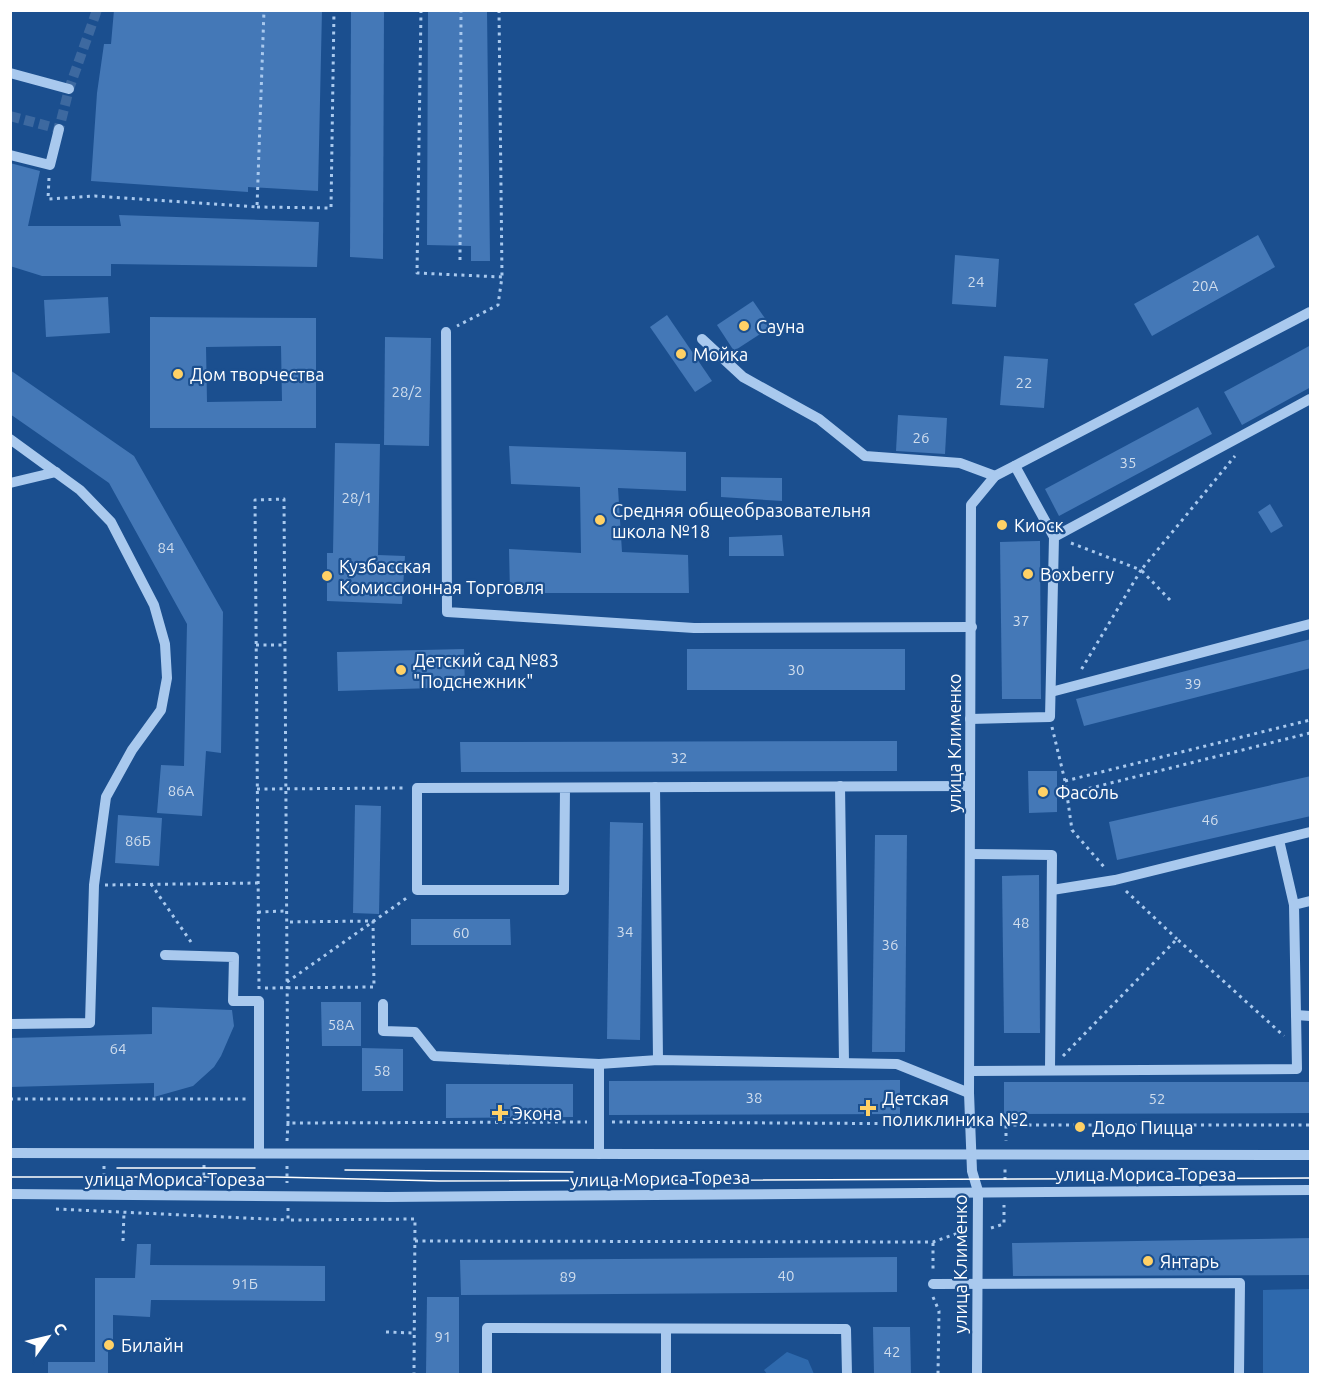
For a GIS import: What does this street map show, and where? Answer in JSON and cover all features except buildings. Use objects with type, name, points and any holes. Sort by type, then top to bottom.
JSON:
[{"type":"street","points":[[10,73],[69,89]]},
{"type":"street","points":[[10,155],[50,165],[59,129]]},
{"type":"street","name":"улица Клименко","points":[[977,1374],[978,1191],[970,1155],[969,1092],[971,505],[995,476],[1311,312]]},
{"type":"street","points":[[446,332],[447,612],[694,628],[972,627]]},
{"type":"street","points":[[702,339],[743,377],[819,419],[865,456],[960,463],[995,476]]},
{"type":"street","points":[[1054,537],[1311,399]]},
{"type":"street","points":[[10,439],[80,490],[111,522],[154,605],[165,644],[167,678],[161,710],[132,750],[106,797],[94,885],[90,1023],[10,1024]]},
{"type":"street","points":[[970,719],[1050,717],[1054,537],[1015,466]]},
{"type":"street","points":[[10,483],[56,472]]},
{"type":"street","points":[[1051,692],[1311,624]]},
{"type":"street","points":[[840,786],[844,1062]]},
{"type":"street","points":[[565,788],[564,890],[417,890],[417,788],[970,786]]},
{"type":"street","points":[[655,787],[658,1060]]},
{"type":"street","points":[[1052,890],[1115,880],[1311,832]]},
{"type":"street","points":[[970,1071],[1297,1070],[1294,905],[1280,840]]},
{"type":"street","points":[[970,854],[1052,855],[1050,1070]]},
{"type":"street","points":[[1294,905],[1311,901]]},
{"type":"street","points":[[165,955],[234,957],[233,1001],[259,1001],[259,1153]]},
{"type":"street","points":[[383,1004],[383,1030],[415,1032],[434,1056],[599,1064],[658,1060],[897,1064],[969,1092]]},
{"type":"street","points":[[1296,1015],[1311,1016]]},
{"type":"street","points":[[599,1064],[599,1154]]},
{"type":"street","name":"улица Мориса Тореза","points":[[10,1153],[1311,1155]]},
{"type":"street","name":"улица Мориса Тореза","points":[[10,1194],[387,1197],[1311,1190]]},
{"type":"street","points":[[933,1284],[1240,1283],[1239,1374]]},
{"type":"street","points":[[487,1374],[487,1328],[846,1329],[846,1374]]},
{"type":"street","points":[[666,1329],[666,1374]]},
{"type":"path","points":[[257,207],[264,10]]},
{"type":"path","points":[[50,165],[48,199],[95,196],[257,207],[331,208],[334,10]]},
{"type":"path","points":[[421,10],[417,273],[502,277]]},
{"type":"path","points":[[460,10],[460,260]]},
{"type":"path","points":[[446,332],[498,305],[502,277],[499,10]]},
{"type":"path","points":[[1070,687],[1141,570],[1236,454]]},
{"type":"path","points":[[259,1001],[255,500],[284,499],[288,1123]]},
{"type":"path","points":[[1054,537],[1141,570],[1170,600]]},
{"type":"path","points":[[256,645],[284,645]]},
{"type":"path","points":[[1050,717],[1065,781],[1072,830],[1115,880],[1297,1048]]},
{"type":"path","points":[[1065,781],[1311,720]]},
{"type":"path","points":[[1067,794],[1311,733]]},
{"type":"path","points":[[257,789],[417,788]]},
{"type":"path","points":[[94,885],[258,883]]},
{"type":"path","points":[[151,885],[201,956]]},
{"type":"path","points":[[287,982],[417,890]]},
{"type":"path","points":[[258,912],[286,911]]},
{"type":"path","points":[[286,922],[373,921]]},
{"type":"path","points":[[259,988],[374,987],[373,921]]},
{"type":"path","points":[[1050,1070],[1177,939]]},
{"type":"path","points":[[10,1099],[259,1099]]},
{"type":"path","points":[[970,1124],[1311,1125]]},
{"type":"path","points":[[415,1240],[933,1242],[961,1230],[978,1230],[1004,1224],[1006,1125]]},
{"type":"path","points":[[104,1153],[105,1195]]},
{"type":"path","points":[[204,1163],[204,1182],[216,1182]]},
{"type":"path","points":[[275,1182],[287,1182]]},
{"type":"path","points":[[45,1209],[288,1220]]},
{"type":"path","points":[[123,1241],[124,1212]]},
{"type":"path","points":[[414,1374],[415,1219]]},
{"type":"path","points":[[933,1242],[933,1300],[939,1311],[938,1374]]},
{"type":"path","points":[[386,1332],[414,1333]]},
{"type":"shaded area","points":[[1310,1289],[1310,1374],[1263,1374],[1263,1290]]},
{"type":"shaded area","points":[[787,1352],[808,1360],[814,1374],[767,1374],[764,1370]]},
{"type":"tunnel","points":[[10,116],[59,129],[69,89],[97,10]]},
{"type":"tram line","points":[[117,1168],[255,1168]]},
{"type":"tram line","points":[[345,1170],[573,1172]]},
{"type":"tram line","points":[[10,1177],[276,1177],[439,1181],[1310,1178]]},
{"type":"place","name":"Сауна","points":[[744,326]]},
{"type":"place","name":"Мойка","points":[[681,354]]},
{"type":"place","name":"Дом творчества","points":[[178,374]]},
{"type":"place","name":"Средняя общеобразовательня школа №18","points":[[600,520]]},
{"type":"place","name":"Киоск","points":[[1002,525]]},
{"type":"place","name":"Boxberry","points":[[1028,574]]},
{"type":"place","name":"Кузбасская Комиссионная Торговля","points":[[327,576]]},
{"type":"place","name":"Детский сад №83 \"Подснежник\"","points":[[401,670]]},
{"type":"place","name":"Фасоль","points":[[1043,792]]},
{"type":"place","name":"Детская поликлиника №2","points":[[868,1108]]},
{"type":"place","name":"Экона","points":[[500,1113]]},
{"type":"place","name":"Додо Пицца","points":[[1080,1127]]},
{"type":"place","name":"Янтарь","points":[[1148,1261]]},
{"type":"place","name":"Билайн","points":[[109,1345]]}]
